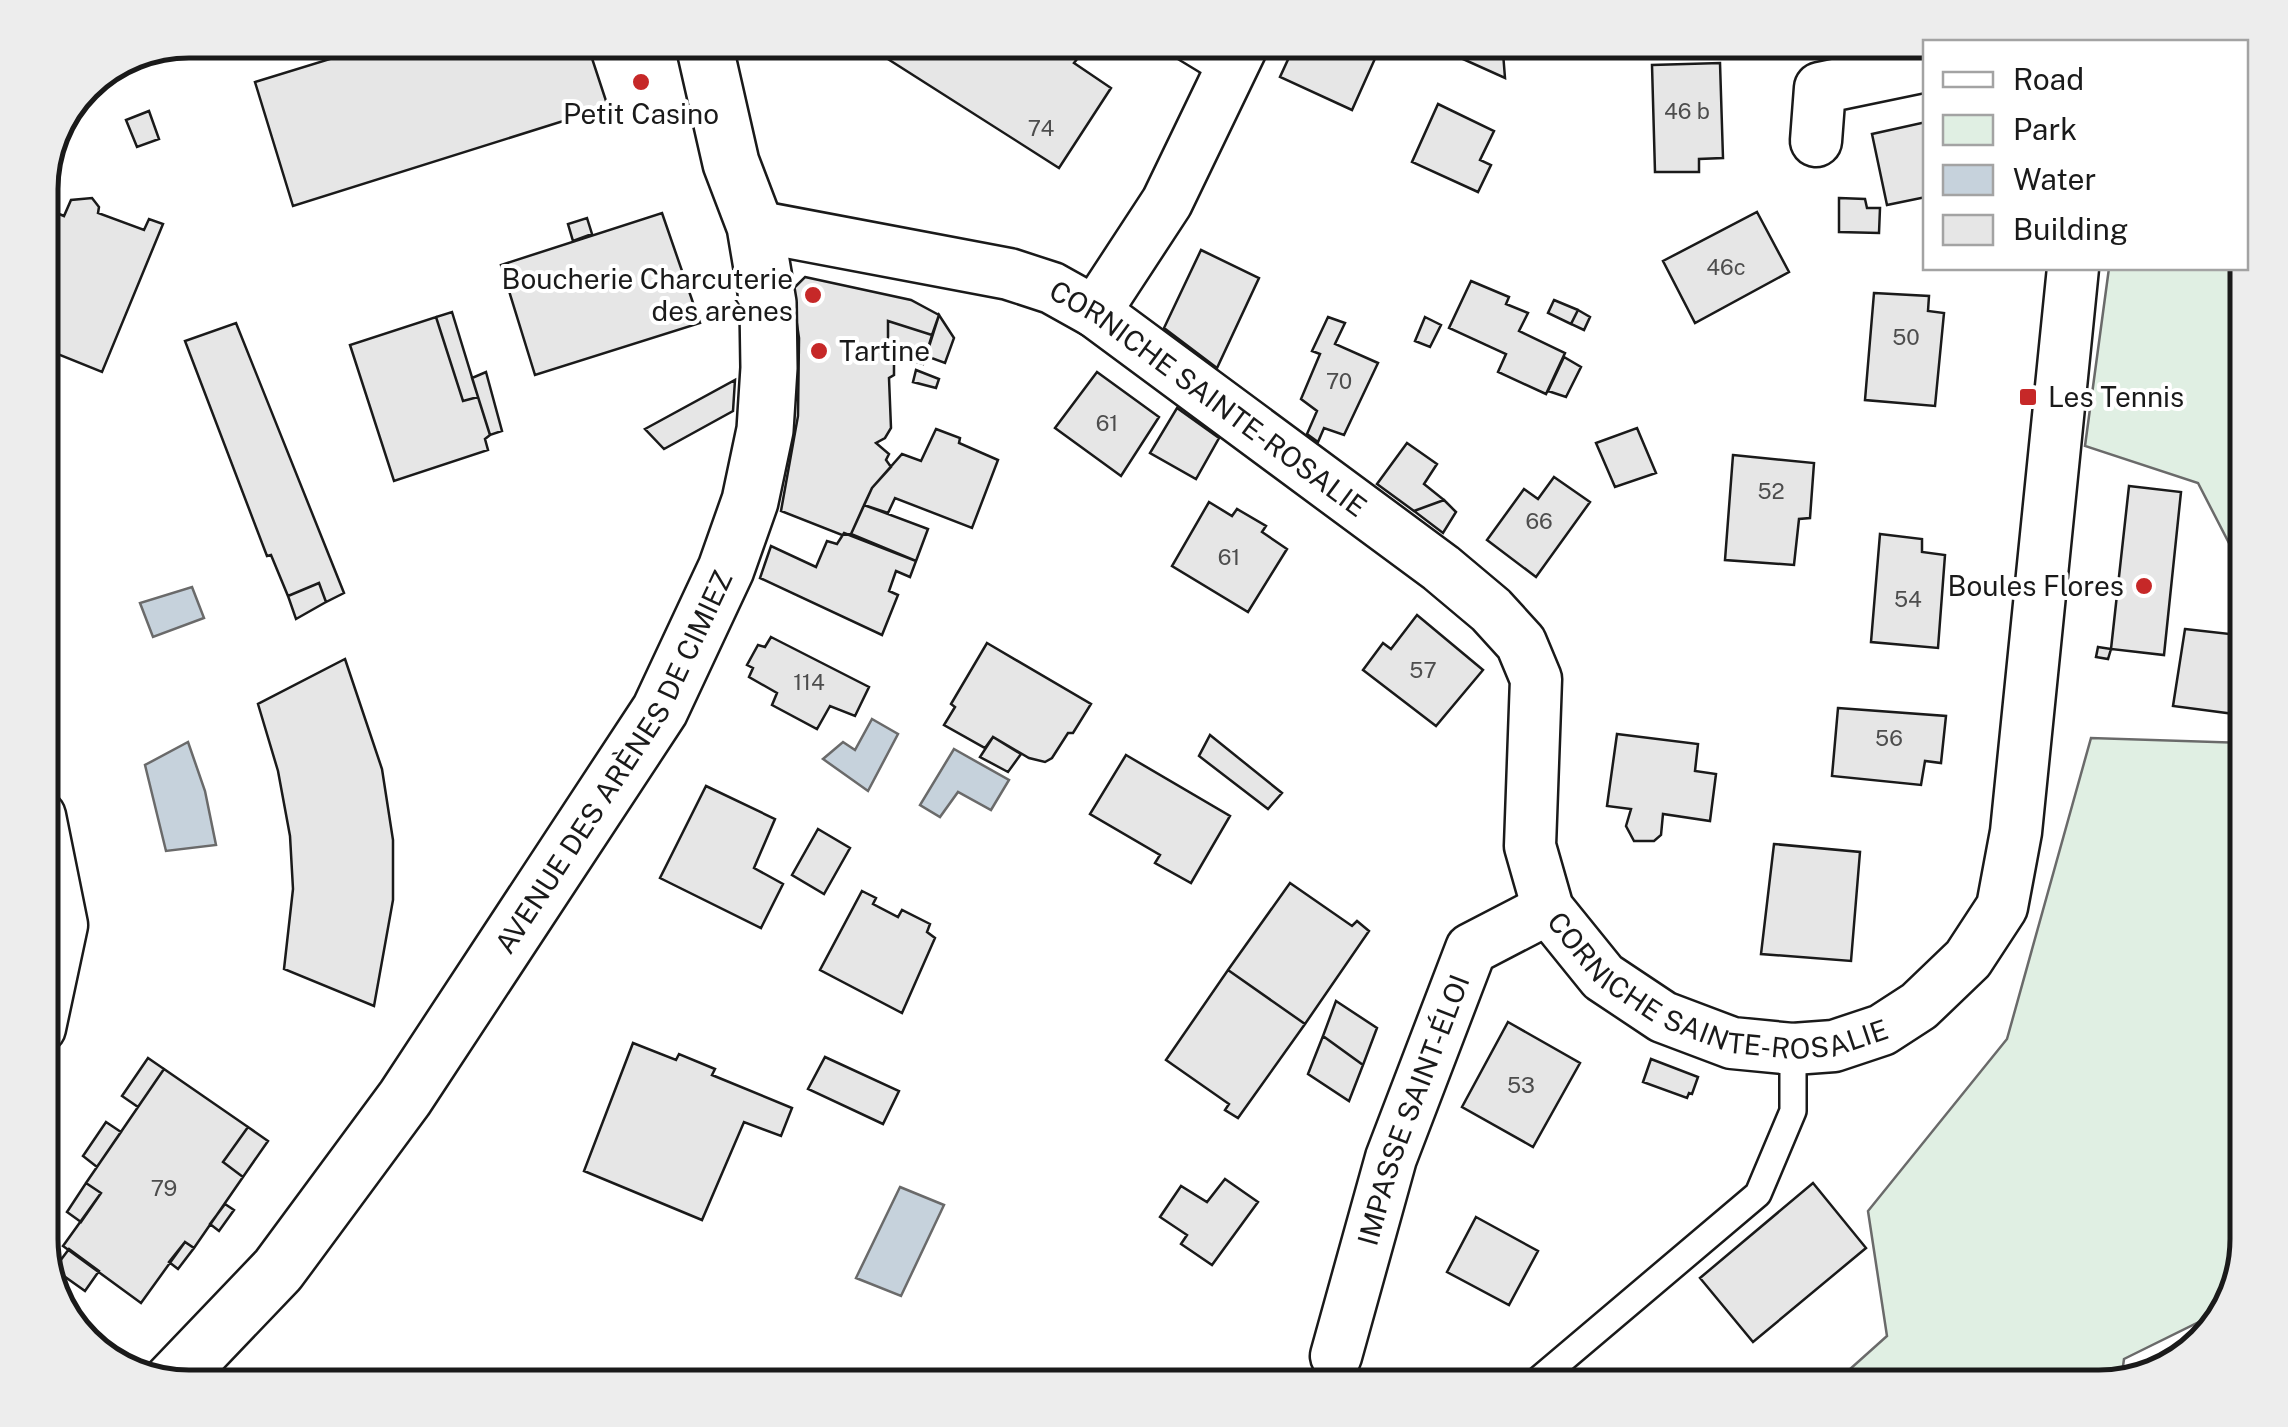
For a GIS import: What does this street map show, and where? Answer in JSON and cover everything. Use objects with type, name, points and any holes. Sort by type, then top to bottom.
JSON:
[{"type":"street","name":"AVENUE DES ARÈNES DE CIMIEZ","points":[[183,1369],[278,1270],[404,1098],[660,710],[726,568],[750,500],[765,430],[768,303],[754,226],[730,162],[707,57]]},
{"type":"street","points":[[1095,312],[1167,202],[1237,57]]},
{"type":"street","points":[[1816,141],[1820,88],[1923,67]]},
{"type":"street","name":"CORNICHE SAINTE-ROSALIE","points":[[754,226],[1009,274],[1052,288],[1095,312],[1442,568],[1491,610],[1521,643],[1536,679],[1530,846],[1548,909],[1603,978],[1663,1016],[1732,1042],[1793,1048],[1834,1046],[1882,1030],[1920,1006],[1968,960],[2002,907],[2016,832],[2073,270]]},
{"type":"street","points":[[58,904],[62,924],[58,943]]},
{"type":"street","name":"IMPASSE SAINT-ÉLOI","points":[[1336,1356],[1392,1158],[1471,949],[1548,909]]},
{"type":"lane","points":[[1550,1370],[1758,1194],[1793,1110],[1793,1048]]},
{"type":"green space","points":[[2109,270],[2230,270],[2230,545],[2198,483],[2085,446]]},
{"type":"green space","points":[[2091,738],[2230,743],[2230,1238],[2221,1289],[2200,1321],[2124,1359],[2123,1367],[1849,1370],[1887,1336],[1868,1211],[2007,1039]]},
{"type":"water","points":[[192,587],[204,618],[153,637],[140,603]]},
{"type":"water","points":[[872,719],[898,734],[868,791],[823,759],[843,742],[855,750]]},
{"type":"water","points":[[188,742],[205,791],[216,845],[166,851],[145,765]]},
{"type":"water","points":[[954,749],[1009,780],[991,810],[958,792],[940,817],[920,805]]},
{"type":"water","points":[[900,1187],[944,1205],[901,1296],[856,1278]]},
{"type":"building","points":[[336,57],[592,57],[608,107],[293,206],[255,82]]},
{"type":"building","points":[[885,57],[1079,57],[1074,63],[1111,88],[1059,168]]},
{"type":"building","points":[[1289,57],[1376,57],[1352,110],[1280,77]]},
{"type":"building","points":[[1458,57],[1503,57],[1505,78]]},
{"type":"building","points":[[1720,63],[1723,158],[1699,159],[1699,172],[1655,172],[1652,65]]},
{"type":"building","points":[[1438,104],[1494,131],[1480,160],[1491,165],[1478,192],[1412,162]]},
{"type":"building","points":[[149,111],[159,139],[137,147],[126,120]]},
{"type":"building","points":[[1923,123],[1923,198],[1887,205],[1872,134]]},
{"type":"building","points":[[92,198],[99,207],[98,213],[144,230],[149,219],[163,224],[102,372],[58,354],[58,214],[64,216],[71,200]]},
{"type":"building","points":[[1839,198],[1865,199],[1867,208],[1880,208],[1879,233],[1839,232]]},
{"type":"building","points":[[1757,212],[1789,272],[1695,323],[1663,261]]},
{"type":"building","points":[[662,213],[700,323],[535,375],[501,265]]},
{"type":"building","points":[[587,218],[592,234],[573,241],[568,224]]},
{"type":"building","points":[[1201,250],[1259,278],[1217,368],[1164,328]]},
{"type":"building","points":[[805,277],[911,300],[939,315],[932,335],[888,321],[888,345],[894,355],[894,375],[889,378],[891,428],[876,443],[889,454],[886,460],[891,467],[872,488],[851,534],[842,535],[781,511],[798,416],[799,338],[792,290]]},
{"type":"building","points":[[1471,281],[1509,297],[1506,304],[1528,313],[1519,331],[1565,353],[1546,394],[1498,372],[1506,354],[1449,328]]},
{"type":"building","points":[[1874,293],[1929,296],[1928,311],[1944,313],[1935,406],[1865,400]]},
{"type":"building","points":[[1554,300],[1578,310],[1571,324],[1548,313]]},
{"type":"building","points":[[1578,310],[1590,317],[1584,330],[1571,324]]},
{"type":"building","points":[[452,312],[478,397],[463,401],[436,317]]},
{"type":"building","points":[[939,315],[954,338],[945,363],[926,356]]},
{"type":"building","points":[[436,317],[463,401],[478,397],[490,435],[485,439],[488,450],[394,481],[350,345]]},
{"type":"building","points":[[1328,317],[1345,323],[1335,344],[1378,363],[1344,435],[1324,428],[1318,442],[1307,434],[1317,411],[1301,399],[1320,354],[1312,351]]},
{"type":"building","points":[[1425,317],[1441,325],[1430,347],[1415,341]]},
{"type":"building","points":[[888,321],[932,335],[923,364],[894,355],[888,345]]},
{"type":"building","points":[[236,323],[344,593],[326,602],[319,583],[288,596],[271,555],[267,556],[185,341]]},
{"type":"building","points":[[1564,357],[1581,367],[1566,397],[1548,391]]},
{"type":"building","points":[[916,370],[939,379],[936,388],[913,382]]},
{"type":"building","points":[[486,372],[502,431],[490,435],[472,378]]},
{"type":"building","points":[[1097,372],[1159,417],[1121,476],[1055,428]]},
{"type":"building","points":[[735,380],[733,411],[664,449],[645,429]]},
{"type":"building","points":[[1177,408],[1219,438],[1196,479],[1150,453]]},
{"type":"building","points":[[1637,428],[1656,473],[1615,487],[1596,443]]},
{"type":"building","points":[[936,429],[998,460],[972,528],[895,498],[888,513],[864,505],[872,488],[902,454],[921,461]]},
{"type":"building","points":[[1407,443],[1437,464],[1424,484],[1444,500],[1414,511],[1377,484]]},
{"type":"building","points":[[1733,455],[1814,463],[1810,518],[1799,519],[1794,565],[1725,560]]},
{"type":"building","points":[[1554,477],[1590,502],[1536,577],[1487,540],[1524,489],[1538,499]]},
{"type":"building","name":"Boules Flores","points":[[2129,486],[2181,492],[2164,655],[2111,649]]},
{"type":"building","points":[[1444,500],[1456,512],[1443,533],[1414,511]]},
{"type":"building","points":[[1209,502],[1232,516],[1237,509],[1266,526],[1262,532],[1287,549],[1248,612],[1172,566]]},
{"type":"building","points":[[864,505],[928,529],[916,561],[851,534]]},
{"type":"building","points":[[844,533],[916,561],[910,577],[896,571],[889,591],[898,595],[882,635],[760,578],[771,546],[816,567],[827,541],[837,544]]},
{"type":"building","points":[[1880,534],[1922,539],[1922,552],[1945,555],[1938,648],[1871,642]]},
{"type":"building","points":[[319,583],[326,602],[296,619],[288,596]]},
{"type":"building","points":[[1417,615],[1483,670],[1436,726],[1363,670],[1383,643],[1391,649]]},
{"type":"building","points":[[2185,629],[2230,634],[2230,713],[2173,706]]},
{"type":"building","points":[[771,637],[869,687],[855,716],[830,706],[817,729],[772,705],[777,693],[749,677],[753,668],[747,665],[758,645],[765,647]]},
{"type":"building","points":[[987,643],[1091,704],[1073,733],[1068,733],[1045,762],[1029,758],[993,737],[985,748],[944,725],[955,707],[951,704]]},
{"type":"building","points":[[2098,647],[2111,649],[2108,659],[2096,657]]},
{"type":"building","points":[[345,659],[382,769],[393,840],[393,900],[374,1006],[284,969],[293,889],[290,836],[278,771],[258,704]]},
{"type":"building","points":[[1838,708],[1946,716],[1941,763],[1925,761],[1921,785],[1832,776]]},
{"type":"building","points":[[1617,734],[1698,744],[1695,771],[1716,774],[1710,821],[1663,814],[1661,835],[1654,841],[1634,841],[1626,826],[1631,809],[1607,806]]},
{"type":"building","points":[[1210,735],[1282,793],[1268,809],[1199,756]]},
{"type":"building","points":[[993,737],[1021,754],[1008,772],[980,757]]},
{"type":"building","points":[[1126,755],[1230,816],[1191,883],[1155,863],[1160,855],[1090,814]]},
{"type":"building","points":[[706,786],[775,819],[754,868],[783,884],[761,928],[660,878]]},
{"type":"building","points":[[818,829],[850,848],[824,894],[792,875]]},
{"type":"building","points":[[1774,844],[1860,852],[1851,961],[1761,954]]},
{"type":"building","points":[[1290,883],[1352,926],[1357,921],[1369,931],[1305,1024],[1228,970]]},
{"type":"building","points":[[862,891],[876,898],[873,904],[898,917],[902,910],[930,924],[927,932],[935,938],[902,1013],[820,970]]},
{"type":"building","points":[[1228,970],[1305,1024],[1238,1118],[1225,1110],[1229,1104],[1166,1060]]},
{"type":"building","points":[[1336,1001],[1377,1028],[1363,1065],[1323,1036]]},
{"type":"building","points":[[1508,1022],[1580,1063],[1533,1147],[1462,1107]]},
{"type":"building","points":[[1323,1036],[1363,1065],[1349,1101],[1308,1074]]},
{"type":"building","points":[[633,1043],[676,1060],[679,1054],[715,1069],[712,1075],[792,1108],[781,1136],[744,1122],[702,1220],[584,1171]]},
{"type":"building","points":[[825,1057],[899,1091],[883,1124],[808,1089]]},
{"type":"building","points":[[148,1058],[164,1069],[138,1107],[122,1096]]},
{"type":"building","points":[[1651,1059],[1698,1077],[1692,1094],[1687,1098],[1643,1082]]},
{"type":"building","points":[[164,1069],[248,1127],[223,1162],[243,1177],[194,1248],[185,1242],[141,1303],[63,1246],[101,1193],[86,1183]]},
{"type":"building","points":[[106,1122],[121,1132],[97,1167],[83,1156]]},
{"type":"building","points":[[248,1127],[268,1141],[243,1177],[223,1162]]},
{"type":"building","points":[[1225,1179],[1258,1202],[1212,1265],[1181,1244],[1187,1235],[1160,1217],[1181,1186],[1207,1202]]},
{"type":"building","points":[[86,1183],[101,1193],[81,1222],[67,1212]]},
{"type":"building","points":[[1813,1183],[1866,1248],[1753,1342],[1700,1278]]},
{"type":"building","points":[[225,1204],[234,1210],[219,1231],[210,1224]]},
{"type":"building","points":[[1476,1217],[1538,1251],[1509,1305],[1447,1272]]},
{"type":"building","points":[[185,1242],[194,1248],[178,1269],[169,1262]]},
{"type":"building","points":[[69,1249],[99,1271],[85,1291],[63,1275],[60,1261]]},
{"type":"place","name":"Petit Casino","points":[[641,82]]},
{"type":"place","name":"Boucherie Charcuterie des arènes","points":[[813,295]]},
{"type":"place","name":"Tartine","points":[[819,351]]},
{"type":"place","name":"Les Tennis","points":[[2028,397]]},
{"type":"place","name":"Boules Flores","points":[[2144,586]]}]
